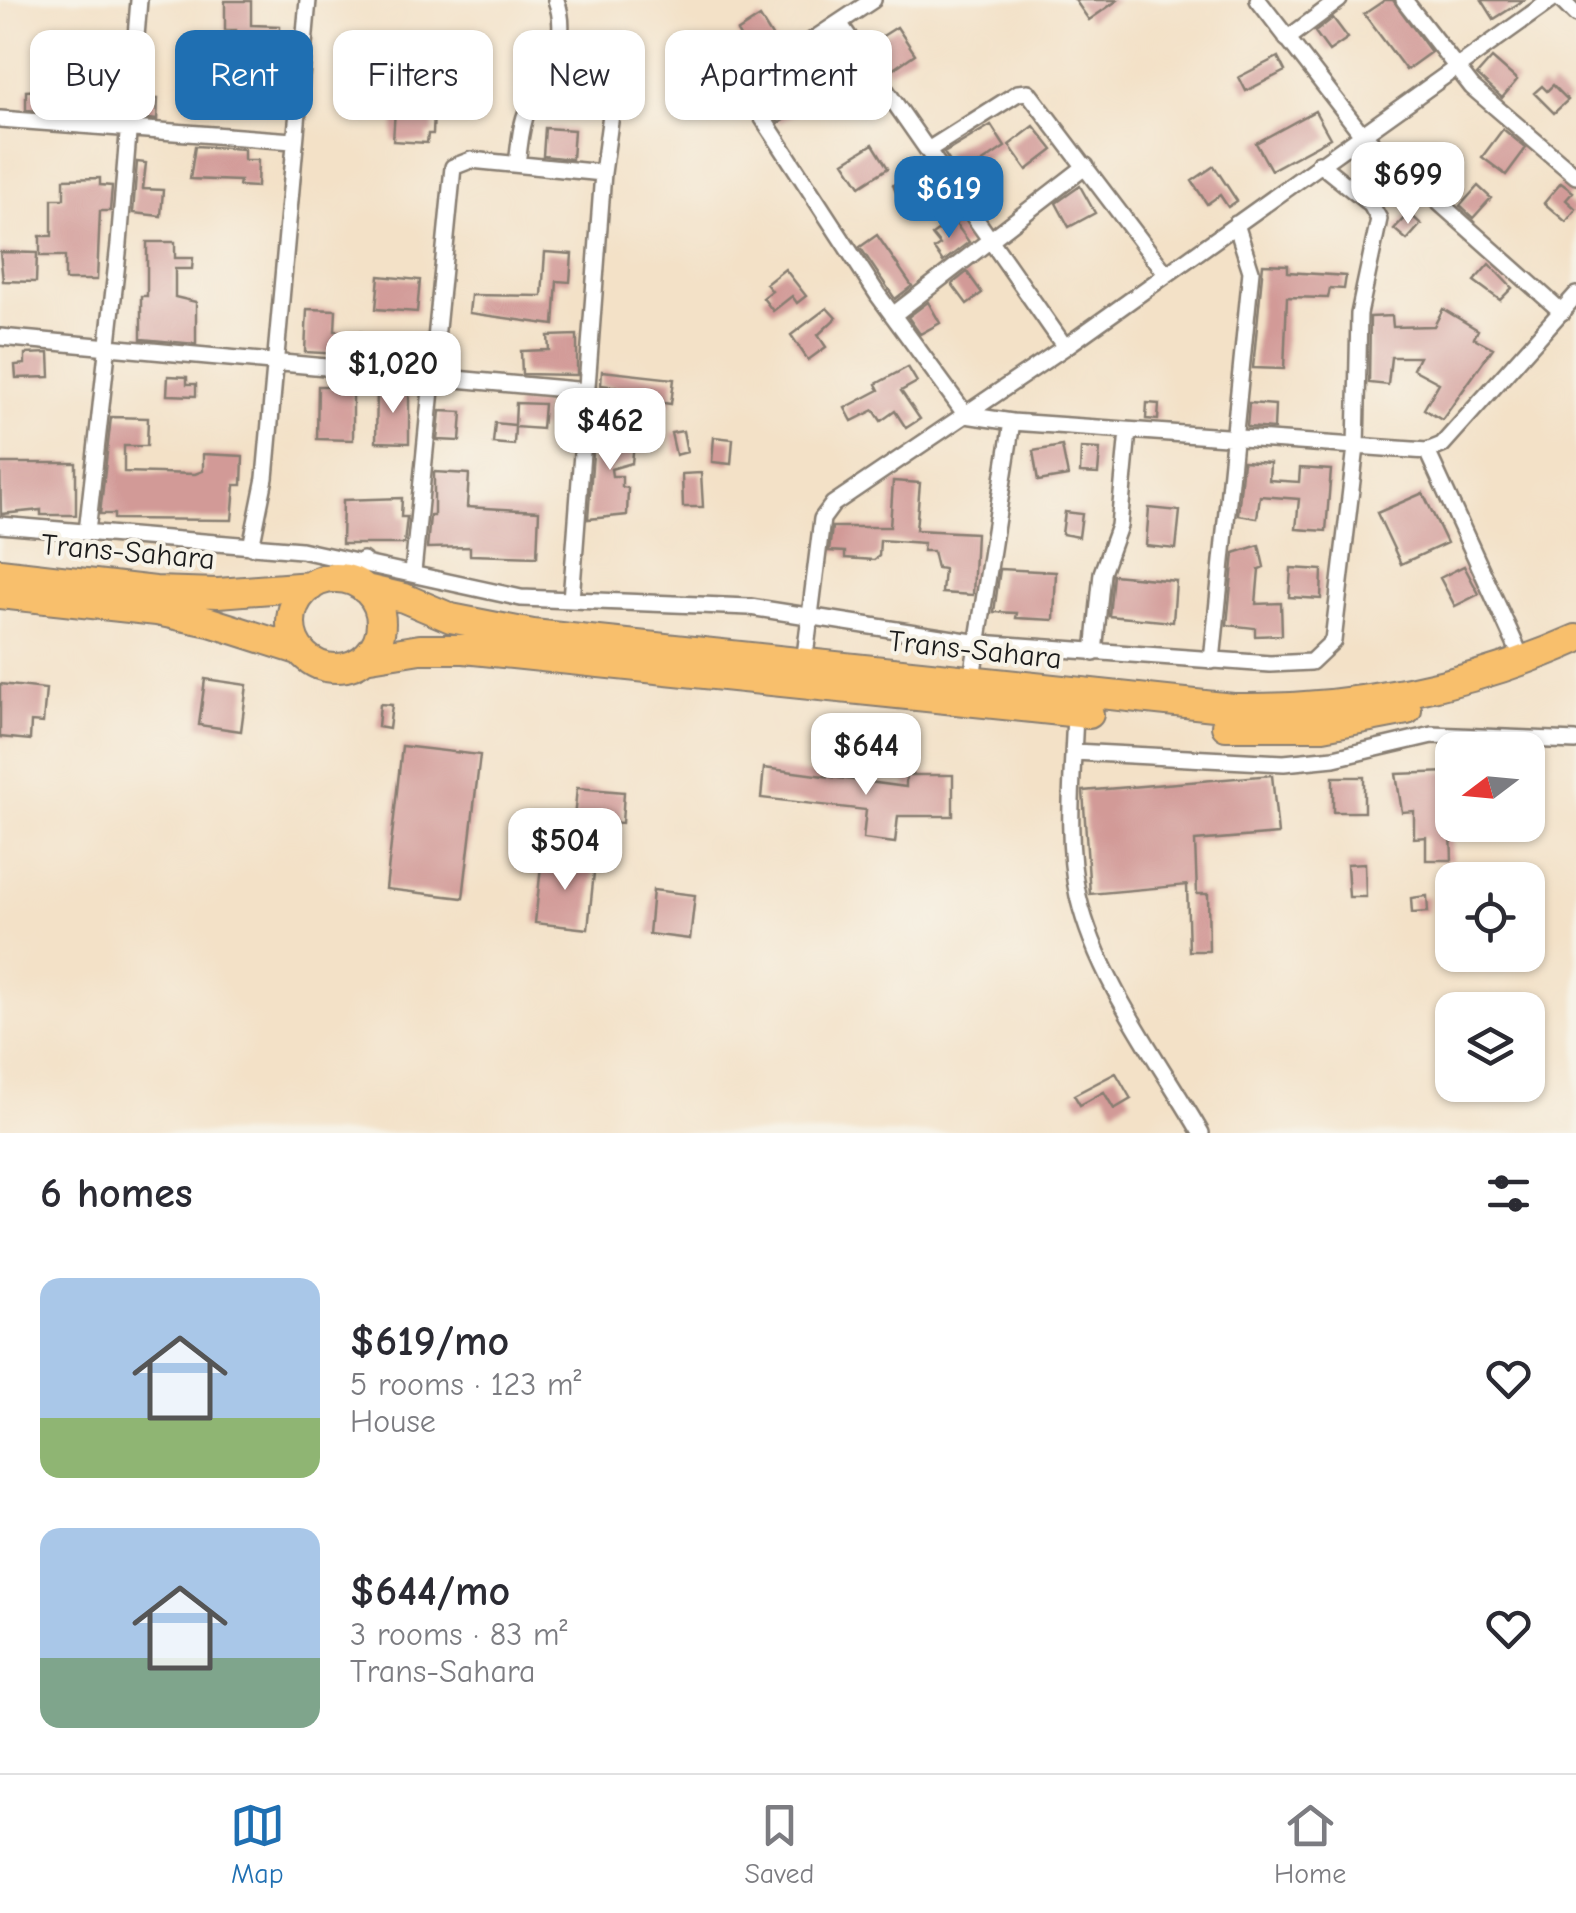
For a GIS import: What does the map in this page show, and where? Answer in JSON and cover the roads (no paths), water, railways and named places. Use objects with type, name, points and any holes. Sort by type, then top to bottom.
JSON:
[{"type":"highway","name":"Trans-Sahara","points":[[0,573],[155,591],[218,594],[310,586]]},
{"type":"highway","name":"Trans-Sahara","points":[[360,577],[451,618],[508,630],[1173,705],[1274,708],[1414,691],[1523,661],[1576,638]]},
{"type":"highway","points":[[360,577],[380,616],[380,632],[364,658],[336,668],[319,665],[301,651],[291,630],[292,614],[310,586],[336,578],[360,577]]},
{"type":"highway","name":"Trans-Sahara","points":[[0,594],[157,611],[210,622],[301,651]]},
{"type":"highway","name":"Trans-Sahara","points":[[364,658],[420,649],[464,650],[1246,728],[1323,726],[1464,698],[1576,659]]},
{"type":"street","points":[[87,532],[139,0]]},
{"type":"street","points":[[251,547],[265,478],[308,0]]},
{"type":"street","points":[[517,163],[527,111],[558,49],[560,15],[556,0]]},
{"type":"street","points":[[873,0],[766,71],[749,88],[748,95],[893,314],[966,415],[1012,422],[1427,451],[1442,444],[1576,295]]},
{"type":"street","points":[[1258,0],[1362,132],[1562,312]]},
{"type":"street","points":[[1287,39],[1339,0]]},
{"type":"street","points":[[1404,0],[1454,67],[1576,176]]},
{"type":"street","points":[[804,664],[824,512],[1065,346],[1551,0]]},
{"type":"street","points":[[1561,0],[1576,16]]},
{"type":"street","points":[[839,23],[1065,346]]},
{"type":"street","points":[[928,150],[1024,92],[1086,166],[1166,274]]},
{"type":"street","points":[[0,119],[293,141]]},
{"type":"street","points":[[571,600],[611,120]]},
{"type":"street","points":[[414,572],[453,167],[463,160],[604,173]]},
{"type":"street","points":[[0,525],[251,547],[360,577],[414,572],[503,595],[750,607],[979,644],[1301,664],[1328,650],[1333,640],[1356,447],[1359,314],[1379,219],[1371,205],[1319,163]]},
{"type":"street","points":[[893,314],[1086,166]]},
{"type":"street","points":[[1212,660],[1251,270],[1236,224]]},
{"type":"street","points":[[0,337],[586,392]]},
{"type":"street","points":[[971,684],[1012,422]]},
{"type":"street","points":[[1094,652],[1102,573],[1119,526],[1128,430]]},
{"type":"street","points":[[1427,451],[1523,661]]},
{"type":"street","points":[[1074,713],[1074,872],[1086,924],[1102,962],[1201,1133]]},
{"type":"street","points":[[1074,752],[1284,762],[1334,758],[1432,736],[1576,741]]}]
